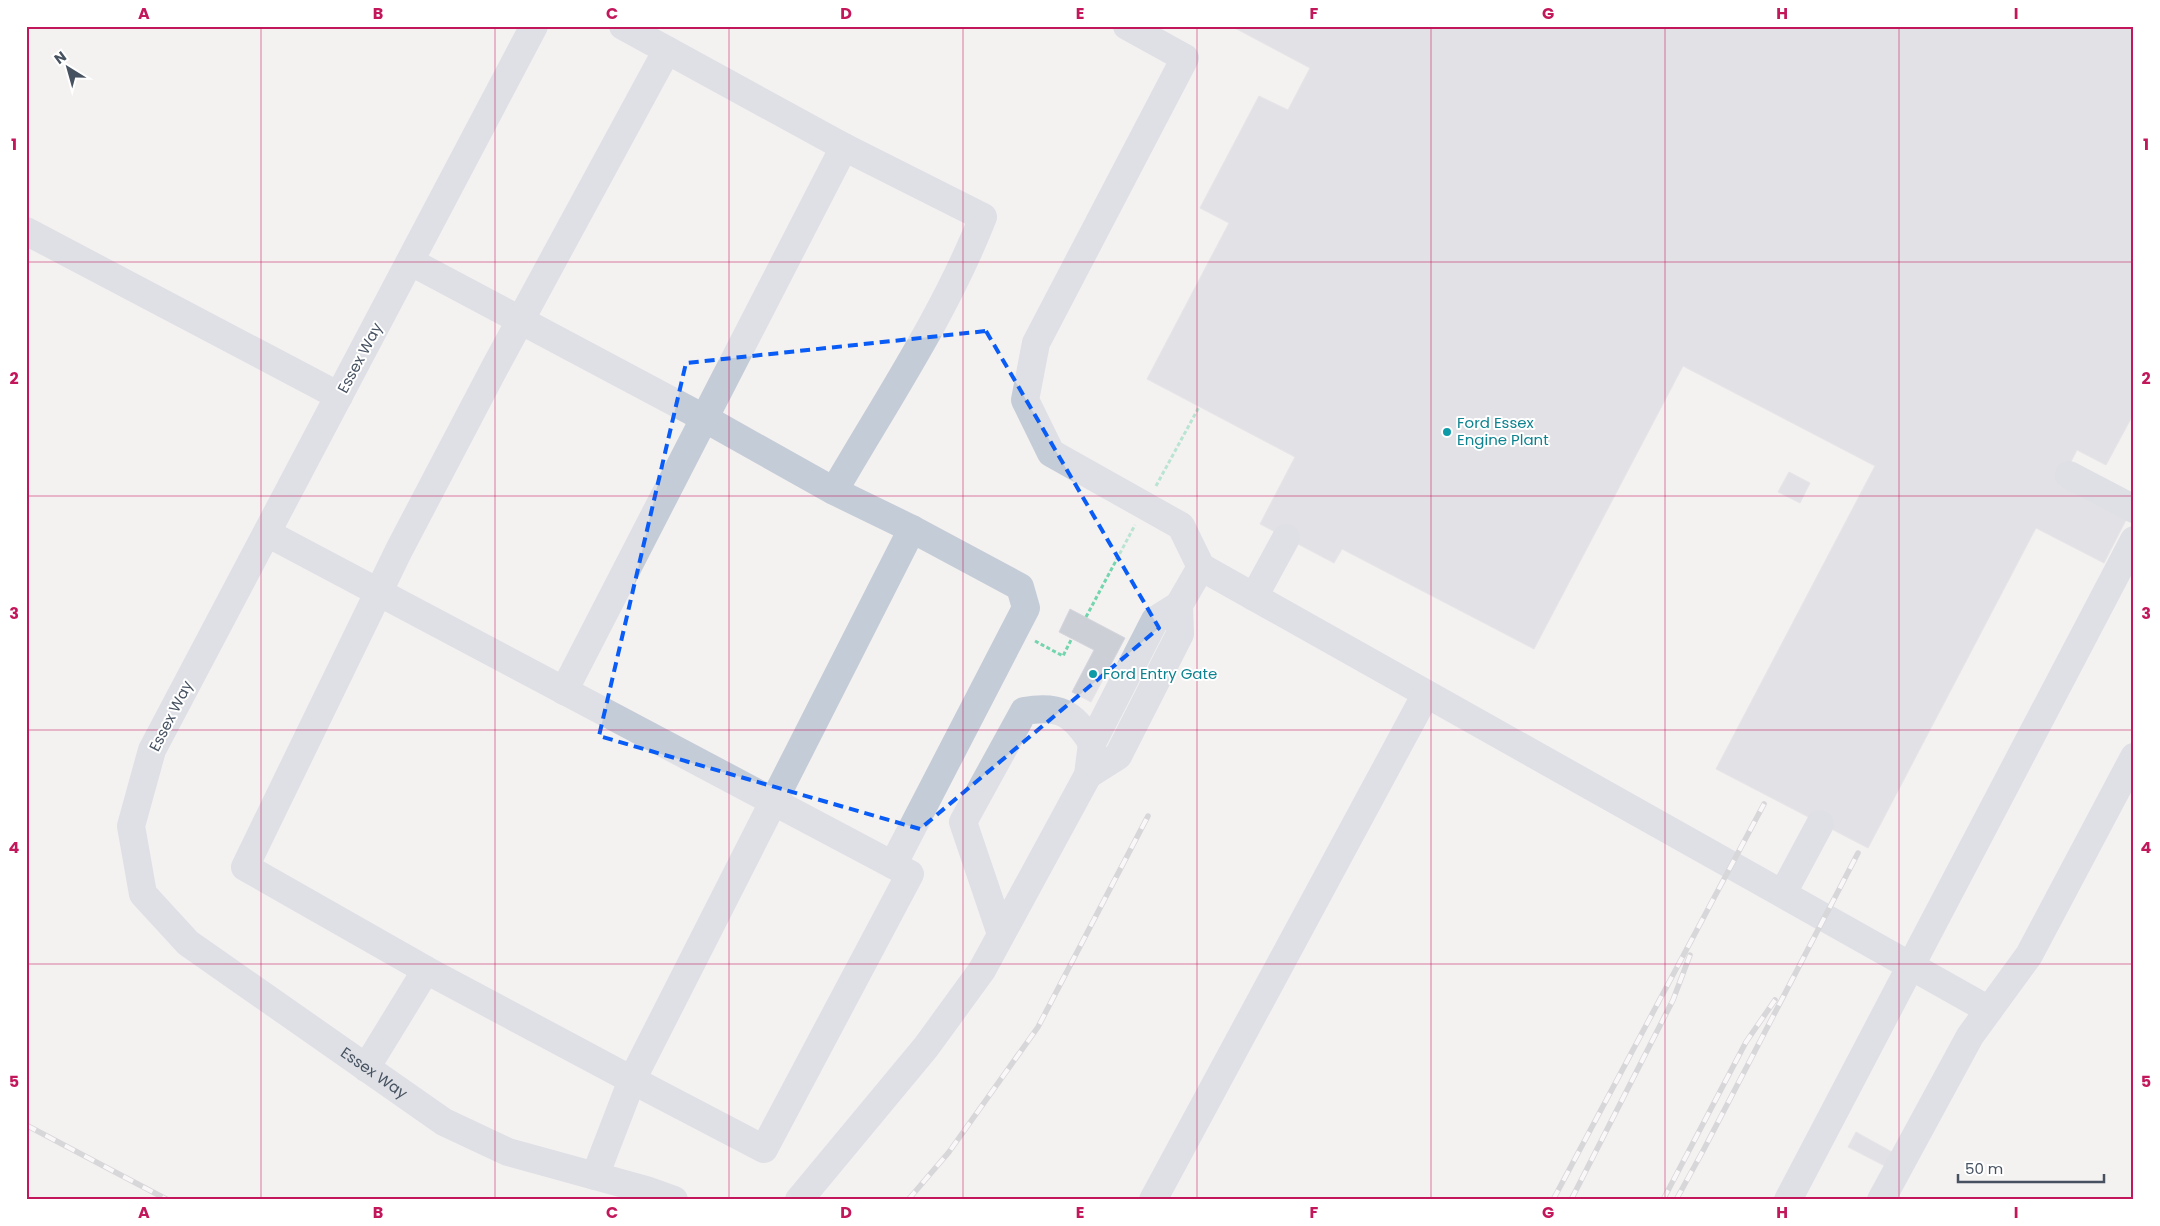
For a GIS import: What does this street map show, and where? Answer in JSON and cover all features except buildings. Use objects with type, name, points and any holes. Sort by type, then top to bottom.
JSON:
[{"type":"street","name":"Essex Way","points":[[534,26],[152,750],[131,826],[143,894],[188,943],[444,1122],[508,1152],[646,1190],[674,1200]]},
{"type":"street","points":[[623,26],[844,147],[983,217],[967,259],[894,391],[834,491]]},
{"type":"street","points":[[1127,26],[1185,58],[1036,343],[1025,400],[1051,452],[1181,526],[1201,567],[1989,1010]]},
{"type":"street","points":[[267,533],[378,593],[910,874],[764,1149],[426,970],[245,867],[378,593],[521,320],[667,50]]},
{"type":"street","points":[[564,690],[844,147]]},
{"type":"street","points":[[26,231],[339,396]]},
{"type":"street","points":[[410,262],[704,418],[834,491],[912,529],[1020,587],[1026,608],[893,865]]},
{"type":"street","points":[[2069,475],[2134,509]]},
{"type":"street","points":[[595,1176],[632,1080],[912,529]]},
{"type":"street","points":[[1254,597],[1286,538]]},
{"type":"street","points":[[1788,1200],[2128,545]]},
{"type":"street","points":[[798,1200],[926,1047],[982,970],[1088,775],[1092,743],[1155,620],[1179,605],[1201,567]]},
{"type":"street","points":[[1088,775],[1118,756],[1180,634],[1179,605]]},
{"type":"street","points":[[1153,1200],[1426,694]]},
{"type":"street","points":[[1001,934],[963,822],[1024,711],[1045,708],[1066,714],[1082,728],[1092,743]]},
{"type":"street","points":[[1881,1200],[1970,1036],[2029,955],[2134,757]]},
{"type":"street","points":[[1783,893],[1820,824]]},
{"type":"street","points":[[366,1068],[426,970]]},
{"type":"path","points":[[1152,493],[1200,407]]},
{"type":"path","points":[[1086,617],[1137,520]]},
{"type":"path","points":[[1014,631],[1063,656],[1072,638]]},
{"type":"highlighted area","points":[[986,331],[1159,628],[920,829],[599,736],[686,363]]},
{"type":"railway","points":[[1553,1200],[1764,804]]},
{"type":"railway","points":[[908,1200],[949,1152],[1038,1027],[1148,816]]},
{"type":"railway","points":[[1676,1200],[1858,853]]},
{"type":"railway","points":[[1571,1200],[1673,1000],[1690,955]]},
{"type":"railway","points":[[1663,1200],[1746,1042],[1775,1000]]},
{"type":"railway","points":[[26,1125],[168,1200]]},
{"type":"place","name":"Ford Essex Engine Plant","points":[[1447,432]]},
{"type":"place","name":"Ford Entry Gate","points":[[1093,674]]}]
